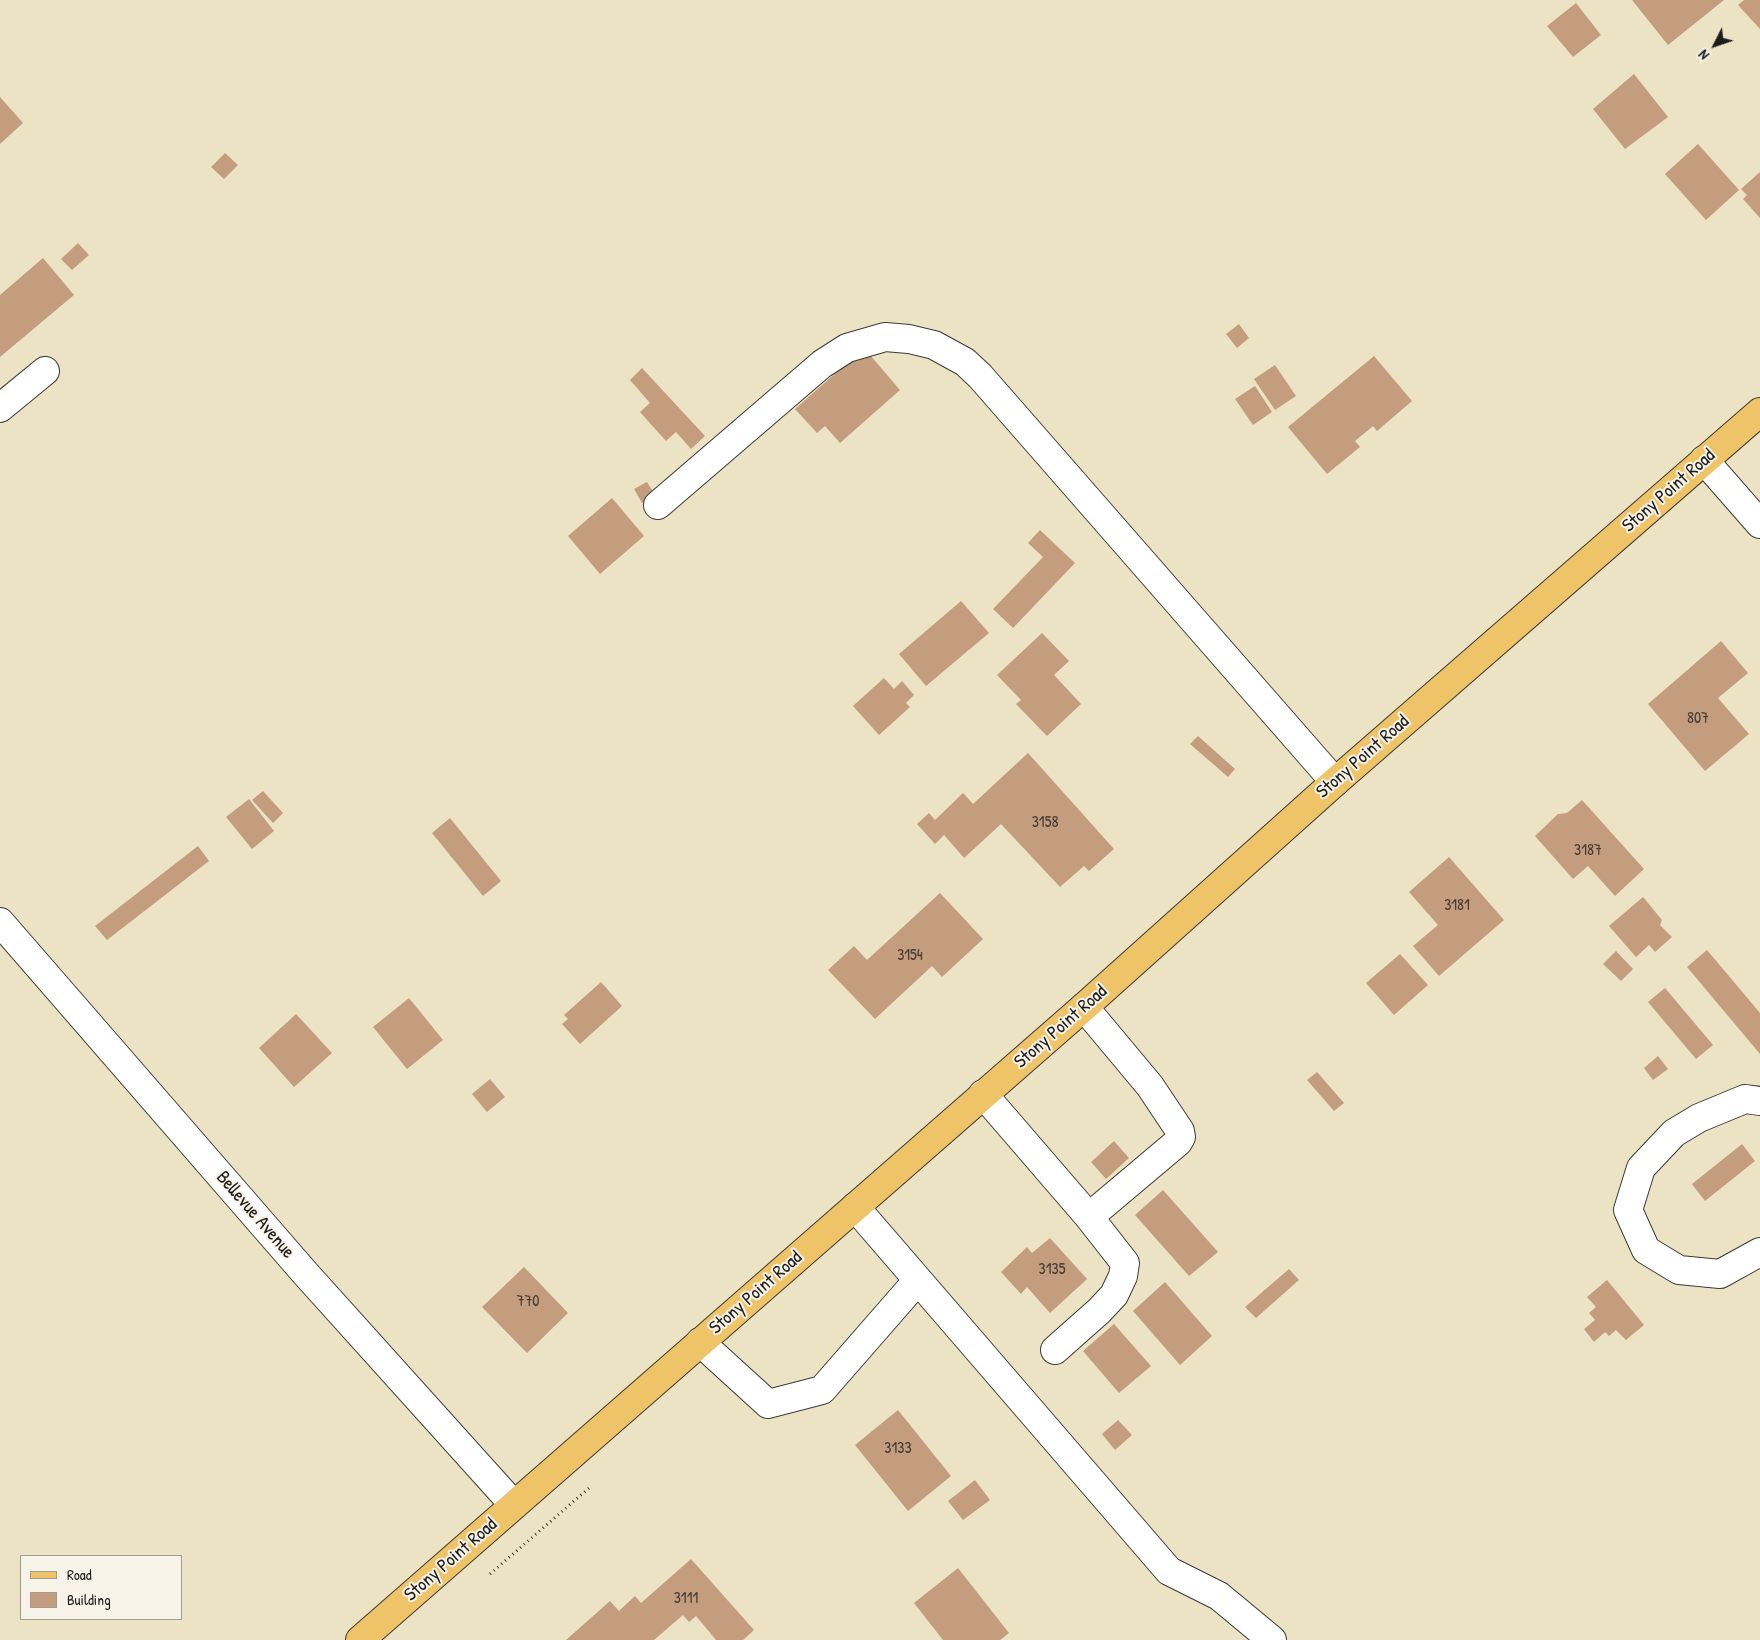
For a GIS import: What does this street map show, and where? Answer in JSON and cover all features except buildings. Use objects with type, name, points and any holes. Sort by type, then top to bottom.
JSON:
[{"type":"main road","name":"Stony Point Road","points":[[360,1640],[1084,1007],[1335,782],[1760,412]]},
{"type":"street","points":[[658,505],[822,364],[847,348],[885,337],[909,339],[934,345],[965,362],[980,376],[1335,782]]},
{"type":"street","points":[[0,408],[45,371]]},
{"type":"street","points":[[1704,460],[1760,524]]},
{"type":"street","name":"Bellevue Avenue","points":[[0,922],[304,1272],[514,1505]]},
{"type":"street","points":[[1084,1007],[1150,1086],[1180,1130],[1181,1137],[1178,1142],[1089,1217]]},
{"type":"street","points":[[983,1094],[1089,1217],[1125,1263],[1123,1276],[1114,1295],[1100,1311],[1055,1350]]},
{"type":"street","points":[[1760,1101],[1744,1099],[1699,1118],[1674,1133],[1641,1168],[1628,1210],[1646,1250],[1679,1270],[1720,1274],[1760,1252]]},
{"type":"street","points":[[855,1207],[1169,1571],[1218,1596],[1272,1640]]},
{"type":"street","points":[[700,1342],[768,1404],[822,1390],[918,1280]]},
{"type":"path","points":[[490,1574],[589,1488]]}]
